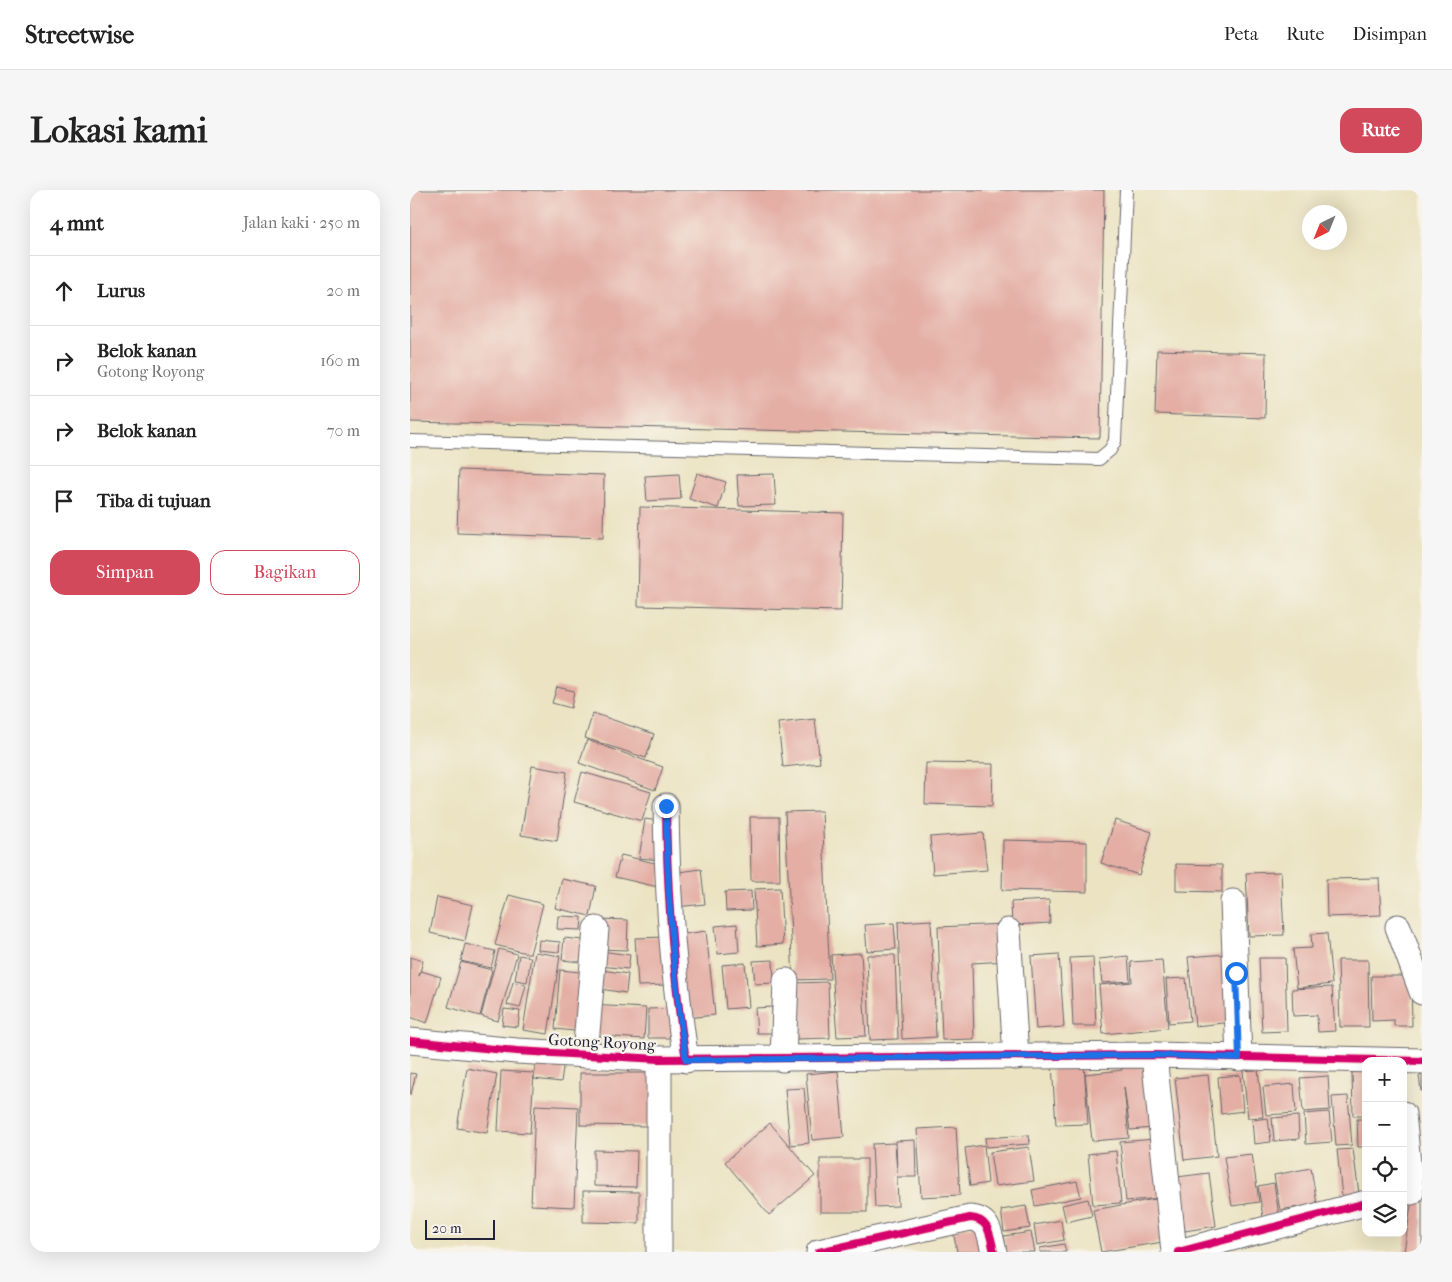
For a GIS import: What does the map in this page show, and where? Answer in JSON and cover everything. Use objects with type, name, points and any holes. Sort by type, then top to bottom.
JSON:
[{"type":"street","points":[[666,806],[666,862],[674,968],[686,1060]]},
{"type":"street","points":[[1233,902],[1239,1058]]},
{"type":"street","points":[[1398,927],[1422,992]]},
{"type":"street","points":[[585,1055],[596,929]]},
{"type":"street","points":[[1008,931],[1016,1057]]},
{"type":"street","points":[[783,1059],[786,981]]},
{"type":"street","name":"Gotong Royong","points":[[410,1041],[585,1055],[686,1060],[1154,1055],[1362,1060]]},
{"type":"street","points":[[1154,1055],[1174,1252]]},
{"type":"street","points":[[659,1059],[660,1252]]},
{"type":"street","name":"Gotong Royong","points":[[1407,1061],[1422,1061]]},
{"type":"street","points":[[1407,1147],[1412,1193]]},
{"type":"street","points":[[1178,1252],[1362,1205]]},
{"type":"street","points":[[818,1252],[970,1218],[980,1219],[986,1224],[994,1252]]},
{"type":"lane","points":[[410,442],[1099,459],[1110,450],[1115,441],[1126,190]]},
{"type":"building","points":[[410,190],[1104,190],[1100,438],[410,422]]},
{"type":"building","points":[[1157,350],[1266,353],[1265,418],[1155,414]]},
{"type":"building","points":[[459,470],[604,475],[603,538],[457,533]]},
{"type":"building","points":[[697,473],[726,482],[718,508],[689,499]]},
{"type":"building","points":[[679,474],[681,499],[647,501],[645,476]]},
{"type":"building","points":[[774,474],[776,505],[739,506],[737,475]]},
{"type":"building","points":[[640,507],[843,513],[841,611],[638,606]]},
{"type":"building","points":[[557,687],[574,691],[571,708],[552,703]]},
{"type":"building","points":[[593,713],[654,734],[646,758],[585,738]]},
{"type":"building","points":[[815,719],[820,763],[783,767],[778,723]]},
{"type":"building","points":[[587,740],[663,767],[655,790],[579,763]]},
{"type":"building","points":[[926,763],[993,764],[992,806],[925,804]]},
{"type":"building","points":[[532,766],[567,772],[557,841],[521,835]]},
{"type":"building","points":[[582,772],[651,792],[642,821],[574,802]]},
{"type":"building","points":[[822,811],[830,979],[793,980],[785,812]]},
{"type":"building","points":[[750,817],[779,817],[780,881],[751,881]]},
{"type":"building","points":[[645,819],[665,822],[660,860],[639,858]]},
{"type":"building","points":[[1115,820],[1152,832],[1139,875],[1101,863]]},
{"type":"building","points":[[983,833],[987,870],[933,874],[930,837]]},
{"type":"building","points":[[1003,840],[1087,842],[1087,892],[1002,890]]},
{"type":"building","points":[[621,855],[663,865],[658,887],[615,877]]},
{"type":"building","points":[[1176,864],[1222,865],[1222,892],[1176,891]]},
{"type":"building","points":[[701,869],[705,904],[676,907],[672,873]]},
{"type":"building","points":[[1281,872],[1284,935],[1249,936],[1246,873]]},
{"type":"building","points":[[1379,878],[1381,915],[1327,917],[1326,879]]},
{"type":"building","points":[[562,879],[596,886],[590,916],[555,908]]},
{"type":"building","points":[[780,888],[783,944],[757,946],[754,889]]},
{"type":"building","points":[[751,891],[752,910],[726,911],[725,892]]},
{"type":"building","points":[[509,895],[543,904],[530,954],[495,945]]},
{"type":"building","points":[[437,897],[473,905],[465,941],[430,933]]},
{"type":"building","points":[[1049,900],[1050,923],[1012,925],[1011,902]]},
{"type":"building","points":[[558,916],[582,917],[581,930],[557,929]]},
{"type":"building","points":[[600,919],[628,920],[627,950],[599,949]]},
{"type":"building","points":[[931,920],[936,1037],[902,1039],[898,922]]},
{"type":"building","points":[[894,923],[896,949],[867,951],[865,925]]},
{"type":"building","points":[[737,924],[739,952],[718,954],[715,926]]},
{"type":"building","points":[[1005,924],[1007,961],[972,963],[974,1039],[942,1040],[938,927]]},
{"type":"building","points":[[706,931],[715,1015],[687,1018],[677,935]]},
{"type":"building","points":[[1327,933],[1332,984],[1297,988],[1293,949],[1312,948],[1311,934]]},
{"type":"building","points":[[666,937],[668,985],[638,986],[635,938]]},
{"type":"building","points":[[564,938],[593,941],[590,963],[562,960]]},
{"type":"building","points":[[539,940],[560,942],[559,952],[538,950]]},
{"type":"building","points":[[465,944],[495,951],[491,968],[461,961]]},
{"type":"building","points":[[499,949],[517,954],[498,1021],[481,1016]]},
{"type":"building","points":[[601,951],[630,955],[628,969],[600,966]]},
{"type":"building","points":[[535,952],[560,956],[548,1034],[523,1030]]},
{"type":"building","points":[[861,953],[866,1036],[837,1037],[831,955]]},
{"type":"building","points":[[1059,954],[1064,1027],[1036,1029],[1031,956]]},
{"type":"building","points":[[1227,954],[1233,1022],[1195,1026],[1188,957]]},
{"type":"building","points":[[519,955],[531,957],[527,982],[515,980]]},
{"type":"building","points":[[867,955],[895,955],[898,1039],[870,1040]]},
{"type":"building","points":[[1128,956],[1130,981],[1102,983],[1099,959]]},
{"type":"building","points":[[410,957],[423,961],[419,976],[421,971],[441,977],[427,1023],[410,1017]]},
{"type":"building","points":[[1093,957],[1096,1026],[1073,1026],[1070,958]]},
{"type":"building","points":[[1259,958],[1285,958],[1287,1031],[1262,1032]]},
{"type":"building","points":[[773,960],[774,983],[755,984],[753,961]]},
{"type":"building","points":[[1162,960],[1168,1028],[1103,1034],[1099,985],[1132,982],[1131,962]]},
{"type":"building","points":[[1338,960],[1368,960],[1369,1027],[1340,1027]]},
{"type":"building","points":[[461,962],[492,970],[480,1016],[448,1007]]},
{"type":"building","points":[[745,963],[749,1007],[726,1009],[722,965]]},
{"type":"building","points":[[560,970],[590,973],[584,1032],[555,1029]]},
{"type":"building","points":[[602,970],[628,974],[626,993],[600,989]]},
{"type":"building","points":[[1371,976],[1411,976],[1412,1026],[1394,1026],[1394,1020],[1372,1021]]},
{"type":"building","points":[[1186,978],[1190,1021],[1169,1023],[1166,979]]},
{"type":"building","points":[[513,982],[526,985],[520,1008],[507,1005]]},
{"type":"building","points":[[828,982],[830,1038],[797,1039],[794,983]]},
{"type":"building","points":[[1332,987],[1335,1031],[1318,1032],[1317,1015],[1293,1016],[1292,989]]},
{"type":"building","points":[[589,1005],[646,1008],[644,1039],[587,1035]]},
{"type":"building","points":[[772,1007],[773,1033],[757,1033],[755,1008]]},
{"type":"building","points":[[678,1008],[678,1038],[648,1038],[648,1009]]},
{"type":"building","points":[[504,1009],[520,1011],[518,1027],[502,1025]]},
{"type":"building","points":[[536,1057],[564,1060],[561,1082],[534,1079]]},
{"type":"building","points":[[1144,1057],[1153,1128],[1130,1130],[1124,1087],[1129,1138],[1092,1141],[1085,1074],[1122,1070],[1121,1060]]},
{"type":"building","points":[[1084,1064],[1088,1124],[1056,1125],[1052,1065]]},
{"type":"building","points":[[467,1068],[497,1074],[487,1133],[457,1128]]},
{"type":"building","points":[[1258,1069],[1263,1117],[1248,1118],[1243,1071]]},
{"type":"building","points":[[501,1071],[534,1073],[530,1133],[498,1131]]},
{"type":"building","points":[[838,1071],[844,1137],[812,1140],[806,1074]]},
{"type":"building","points":[[1352,1072],[1362,1072],[1362,1116],[1353,1116]]},
{"type":"building","points":[[410,1073],[416,1074],[411,1094],[410,1094]]},
{"type":"building","points":[[580,1073],[652,1073],[651,1126],[580,1125]]},
{"type":"building","points":[[1208,1075],[1217,1156],[1184,1160],[1175,1078]]},
{"type":"building","points":[[1240,1075],[1243,1111],[1221,1114],[1218,1077]]},
{"type":"building","points":[[1422,1075],[1422,1091],[1421,1091],[1419,1076]]},
{"type":"building","points":[[1328,1076],[1330,1110],[1303,1112],[1300,1078]]},
{"type":"building","points":[[1294,1084],[1296,1113],[1266,1115],[1263,1087]]},
{"type":"building","points":[[804,1088],[809,1143],[790,1145],[785,1089]]},
{"type":"building","points":[[1348,1096],[1352,1145],[1336,1146],[1332,1097]]},
{"type":"building","points":[[535,1105],[578,1107],[574,1207],[531,1205]]},
{"type":"building","points":[[1329,1112],[1332,1142],[1306,1144],[1304,1114]]},
{"type":"building","points":[[1298,1116],[1299,1139],[1274,1141],[1272,1118]]},
{"type":"building","points":[[1268,1118],[1271,1142],[1254,1144],[1252,1120]]},
{"type":"building","points":[[1357,1119],[1362,1119],[1362,1147],[1358,1147]]},
{"type":"building","points":[[770,1123],[815,1176],[769,1215],[725,1162]]},
{"type":"building","points":[[956,1127],[960,1195],[921,1197],[917,1129]]},
{"type":"building","points":[[1029,1135],[1030,1144],[986,1147],[985,1138]]},
{"type":"building","points":[[1155,1139],[1161,1198],[1126,1201],[1120,1142]]},
{"type":"building","points":[[915,1140],[916,1177],[897,1177],[898,1206],[875,1207],[872,1144],[895,1143],[897,1173],[896,1141]]},
{"type":"building","points":[[984,1145],[988,1183],[970,1186],[965,1148]]},
{"type":"building","points":[[1029,1147],[1034,1181],[995,1186],[990,1152]]},
{"type":"building","points":[[1353,1149],[1359,1194],[1342,1197],[1337,1150]]},
{"type":"building","points":[[594,1150],[637,1151],[636,1187],[594,1186]]},
{"type":"building","points":[[1116,1151],[1121,1203],[1093,1205],[1088,1154]]},
{"type":"building","points":[[1252,1154],[1259,1202],[1232,1206],[1224,1157]]},
{"type":"building","points":[[820,1159],[867,1159],[867,1212],[820,1212]]},
{"type":"building","points":[[1311,1168],[1317,1204],[1280,1210],[1274,1175]]},
{"type":"building","points":[[1209,1173],[1216,1226],[1185,1231],[1177,1177]]},
{"type":"building","points":[[1077,1181],[1081,1197],[1035,1206],[1032,1190]]},
{"type":"building","points":[[1274,1183],[1279,1215],[1263,1217],[1258,1186]]},
{"type":"building","points":[[583,1191],[639,1192],[639,1223],[583,1222]]},
{"type":"building","points":[[1161,1198],[1169,1241],[1101,1252],[1093,1210]]},
{"type":"building","points":[[1412,1198],[1422,1199],[1422,1252],[1404,1252]]},
{"type":"building","points":[[1088,1199],[1092,1216],[1066,1222],[1062,1205]]},
{"type":"building","points":[[1026,1206],[1030,1228],[1004,1232],[1001,1210]]},
{"type":"building","points":[[1061,1220],[1064,1240],[1037,1245],[1034,1225]]},
{"type":"building","points":[[981,1224],[987,1252],[957,1252],[953,1230]]},
{"type":"building","points":[[1031,1232],[1035,1252],[1007,1252],[1004,1236]]},
{"type":"building","points":[[1064,1244],[1066,1252],[1040,1252],[1040,1248]]},
{"type":"cycle path","points":[[666,806],[672,933],[686,1060]]},
{"type":"cycle path","points":[[410,1041],[517,1051],[659,1059],[1154,1055],[1422,1061]]},
{"type":"cycle path","points":[[1178,1252],[1362,1204]]},
{"type":"cycle path","points":[[819,1252],[970,1218],[982,1221],[988,1229],[994,1252]]},
{"type":"route","points":[[666,806],[666,862],[670,918],[676,994],[686,1060],[1036,1058],[1154,1055],[1239,1058],[1236,973]]}]
